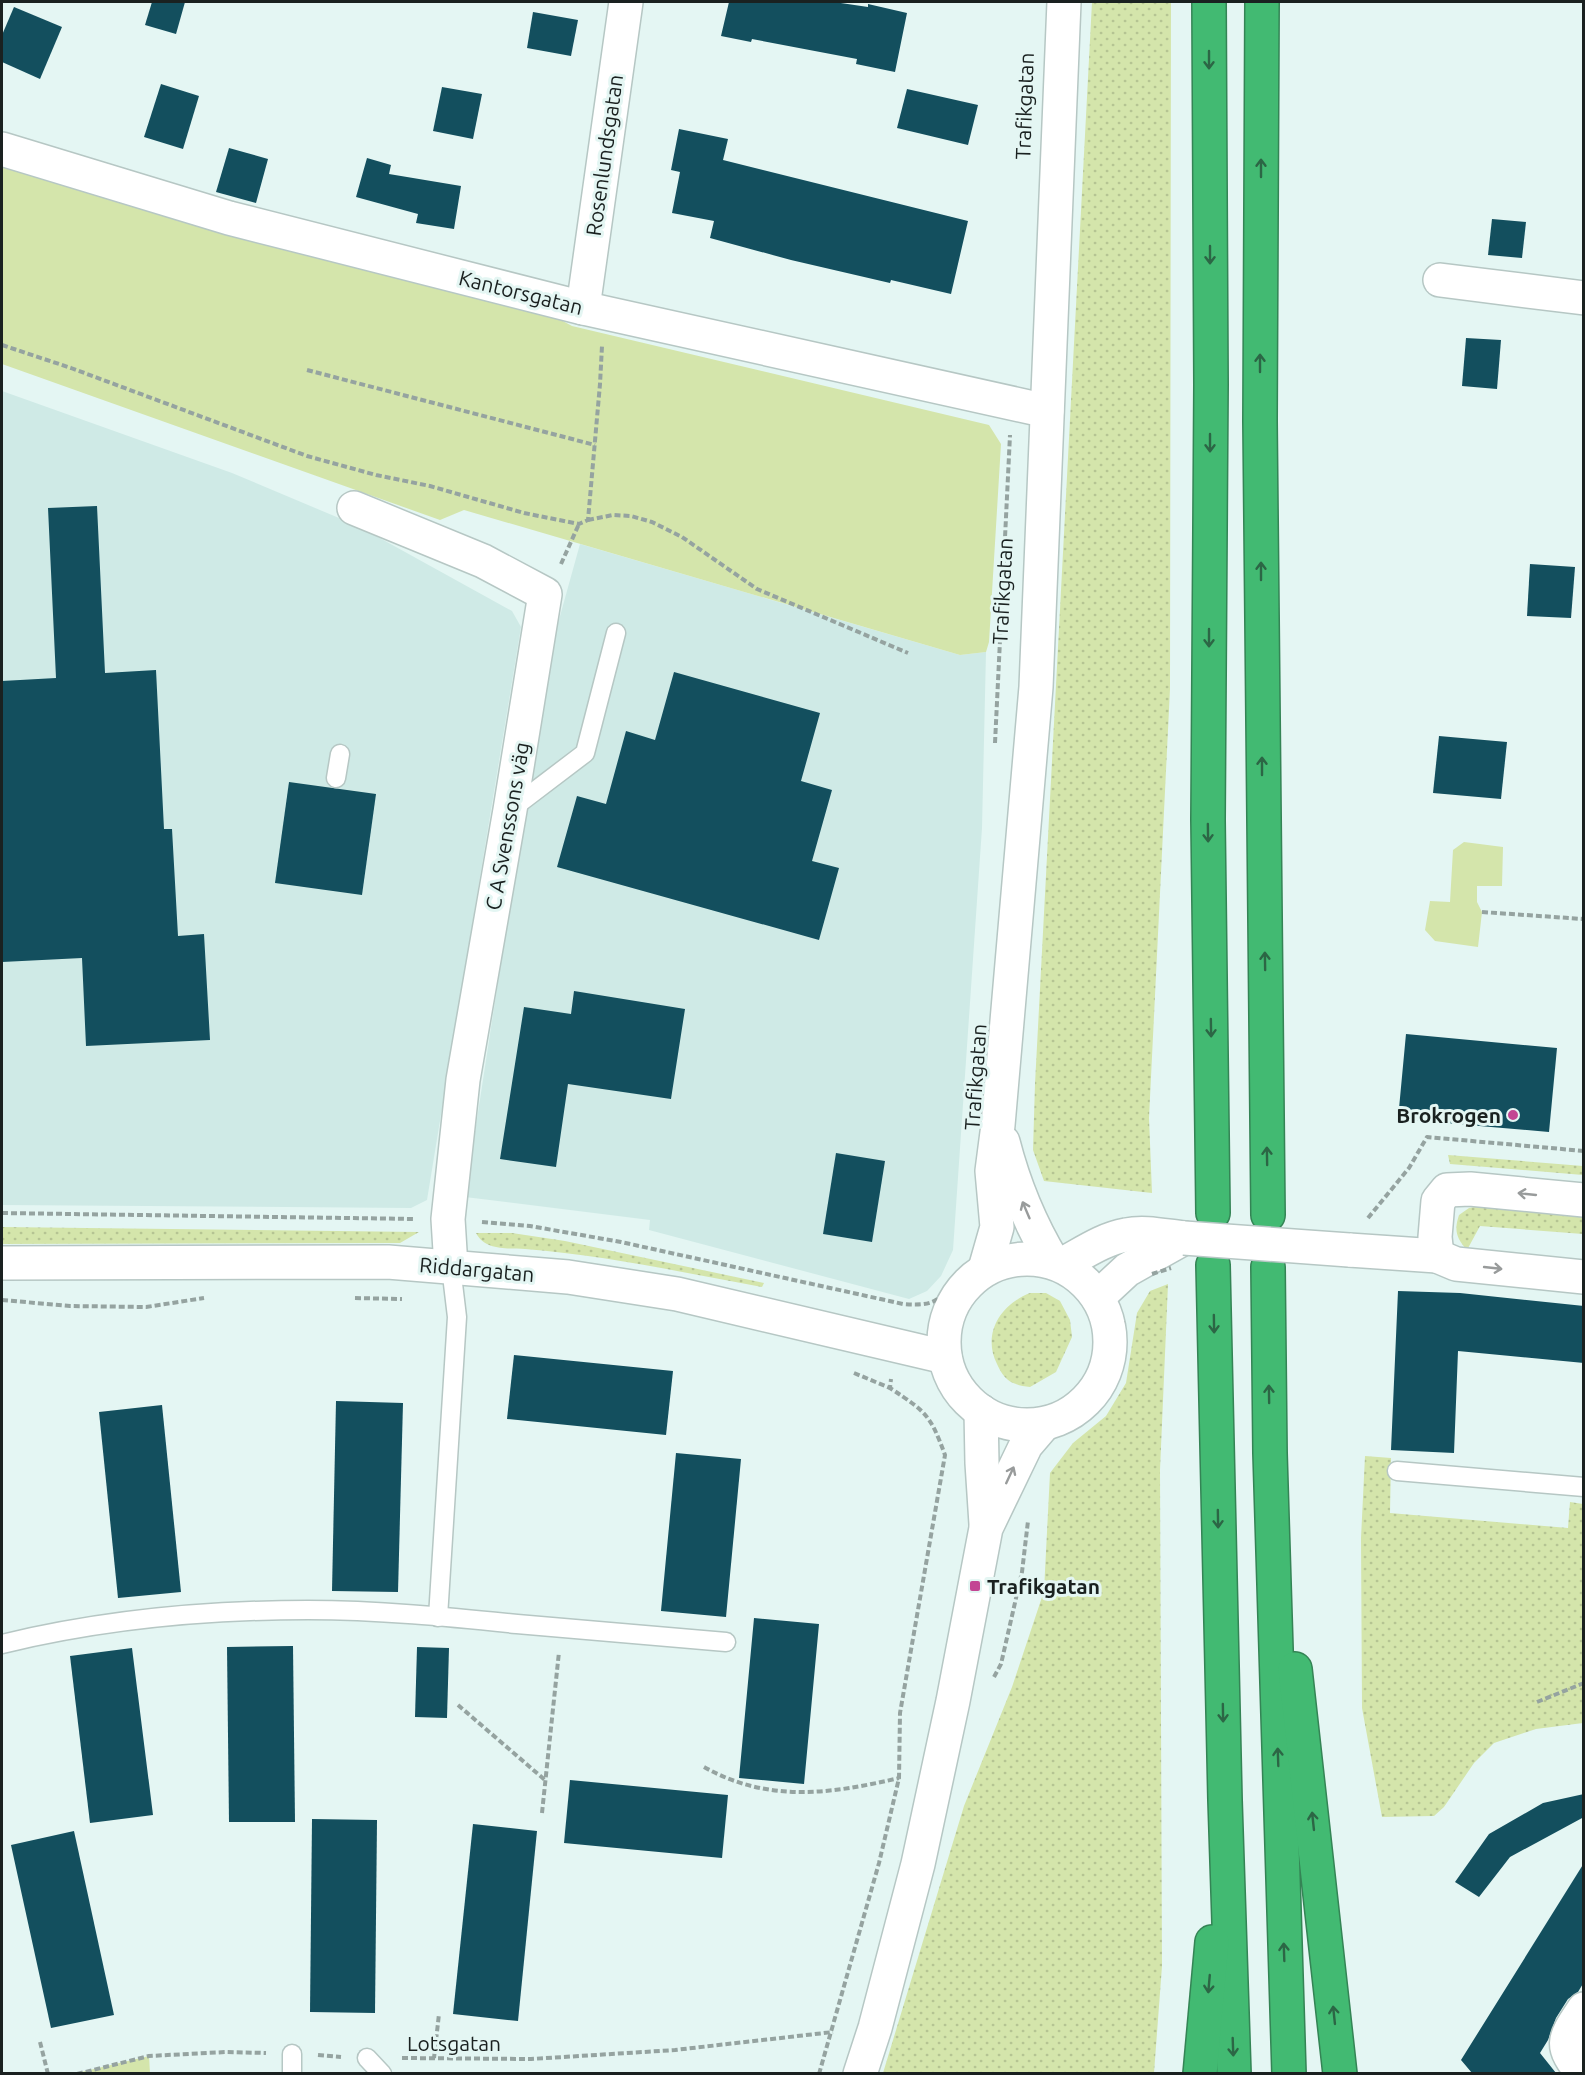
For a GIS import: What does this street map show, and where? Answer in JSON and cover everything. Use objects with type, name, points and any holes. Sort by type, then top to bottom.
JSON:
[{"type":"highway","points":[[1209,2],[1211,384],[1208,820],[1213,1214]]},
{"type":"highway","points":[[1262,2],[1260,433],[1268,1215]]},
{"type":"highway","points":[[1213,1265],[1225,1800],[1234,2073]]},
{"type":"highway","points":[[1268,1267],[1270,1453],[1289,2073]]},
{"type":"highway","points":[[1270,1453],[1340,2073]]},
{"type":"highway","points":[[1200,2073],[1225,1800]]},
{"type":"street","name":"Rosenlundsgatan","points":[[594,310],[626,2]]},
{"type":"street","name":"Trafikgatan","points":[[972,1273],[997,1227],[992,1171],[998,1125],[1036,687],[1064,2]]},
{"type":"street","name":"Kantorsgatan","points":[[2,148],[229,218],[594,310],[1011,405],[1047,411]]},
{"type":"street","points":[[1440,280],[1584,298]]},
{"type":"street","points":[[354,508],[483,561],[545,594]]},
{"type":"street","name":"C A Svenssons väg","points":[[451,1267],[448,1219],[463,1080],[545,594]]},
{"type":"street","name":"Trafikgatan","points":[[998,1125],[1023,1203],[1037,1234],[1057,1263]]},
{"type":"street","points":[[1437,1256],[1435,1237],[1438,1201],[1447,1190],[1470,1188],[1584,1200]]},
{"type":"street","points":[[1057,1263],[1127,1234],[1184,1238],[1354,1235],[1437,1256],[1456,1264],[1584,1278]]},
{"type":"street","points":[[1111,1305],[1077,1275],[1057,1263],[1033,1258],[1009,1260],[972,1273],[951,1307],[944,1332],[945,1357],[949,1373],[957,1388],[968,1401],[981,1412],[996,1419],[1019,1425],[1044,1424],[1066,1416],[1086,1401],[1100,1382],[1109,1360],[1110,1335],[1105,1312],[1142,1274],[1184,1238]]},
{"type":"street","name":"Riddargatan","points":[[2,1263],[388,1262],[568,1277],[677,1294],[945,1357]]},
{"type":"street","points":[[981,1412],[981,1462],[986,1528]]},
{"type":"street","points":[[860,2073],[875,2028],[918,1864],[953,1701],[986,1528],[1026,1445],[1044,1424]]},
{"type":"street","points":[[1583,2073],[1568,2056],[1565,2043],[1568,2032],[1584,2008]]},
{"type":"lane","points":[[510,810],[585,753],[616,633]]},
{"type":"lane","points":[[336,778],[340,754]]},
{"type":"lane","points":[[438,1617],[457,1317],[451,1267]]},
{"type":"lane","points":[[1397,1471],[1584,1487]]},
{"type":"lane","points":[[2,1644],[46,1633],[108,1623],[208,1614],[309,1610],[438,1617],[726,1642]]},
{"type":"lane","points":[[292,2054],[292,2073]]},
{"type":"lane","points":[[367,2058],[382,2073]]},
{"type":"path","points":[[588,520],[595,445],[594,310]]},
{"type":"path","points":[[2,345],[71,368],[282,449],[306,456],[376,475],[430,486],[524,513],[579,524],[613,515],[631,516],[652,522],[682,537],[757,589],[908,653]]},
{"type":"path","points":[[307,370],[595,445]]},
{"type":"path","name":"Trafikgatan","points":[[995,747],[1011,405]]},
{"type":"path","points":[[545,594],[579,524]]},
{"type":"path","points":[[1482,912],[1583,920]]},
{"type":"path","points":[[1354,1235],[1409,1168],[1427,1137],[1584,1151]]},
{"type":"path","points":[[819,2073],[879,1863],[899,1778],[900,1713],[945,1455],[934,1425],[922,1409],[890,1388],[903,1304],[921,1305],[940,1299],[972,1273]]},
{"type":"path","points":[[1076,1421],[1093,1405],[1113,1375],[1121,1349],[1111,1305]]},
{"type":"path","points":[[542,1812],[561,1628]]},
{"type":"path","points":[[1537,1702],[1584,1683]]},
{"type":"path","points":[[458,1706],[545,1780]]},
{"type":"path","points":[[704,1767],[724,1778],[773,1792],[819,1792],[866,1786],[899,1778]]},
{"type":"path","points":[[434,2058],[439,2014]]},
{"type":"path","name":"Lotsgatan","points":[[77,2073],[149,2056],[226,2052],[367,2058],[531,2059],[675,2050],[832,2032]]},
{"type":"path","points":[[40,2042],[48,2073]]},
{"type":"shaded area","points":[[2,391],[232,473],[358,526],[512,611],[521,627],[427,1200],[411,1208],[2,1205]]},
{"type":"shaded area","points":[[580,544],[960,655],[986,652],[982,828],[953,1250],[941,1276],[927,1291],[909,1299],[649,1230],[650,1220],[465,1197],[547,663]]},
{"type":"green space","points":[[1092,2],[1171,2],[1170,689],[1149,1118],[1152,1193],[1044,1181],[1033,1150]]},
{"type":"green space","points":[[2,161],[548,313],[572,326],[989,425],[1001,444],[989,642],[986,652],[960,655],[464,510],[440,520],[2,364]]},
{"type":"green space","points":[[1464,842],[1503,847],[1502,886],[1477,886],[1477,902],[1482,912],[1478,947],[1435,941],[1425,930],[1430,901],[1450,902],[1453,850]]},
{"type":"green space","points":[[1448,1155],[1583,1166],[1583,1175],[1450,1164]]},
{"type":"green space","points":[[1484,1205],[1583,1213],[1583,1234],[1480,1226],[1467,1250],[1457,1234],[1459,1215],[1469,1208]]},
{"type":"green space","points":[[2,1227],[419,1232],[400,1243],[2,1244]]},
{"type":"green space","points":[[476,1233],[512,1233],[565,1241],[764,1283],[762,1287],[585,1256],[491,1246],[480,1239]]},
{"type":"green space","points":[[1168,1284],[1160,1470],[1162,1966],[1154,2073],[883,2073],[964,1806],[1012,1687],[1044,1591],[1050,1473],[1073,1443],[1106,1416],[1126,1383],[1137,1313],[1150,1291]]},
{"type":"green space","points":[[1030,1293],[1046,1293],[1060,1301],[1070,1320],[1072,1337],[1056,1372],[1030,1387],[1012,1383],[1004,1376],[993,1353],[992,1342],[993,1332],[1002,1313],[1019,1298]]},
{"type":"green space","points":[[1365,1456],[1391,1458],[1390,1513],[1568,1528],[1570,1502],[1583,1504],[1583,1723],[1536,1729],[1494,1743],[1474,1763],[1444,1807],[1434,1816],[1382,1817],[1362,1708],[1361,1538]]},
{"type":"green space","points":[[149,2056],[150,2073],[77,2073]]},
{"type":"building","points":[[152,2],[185,2],[176,34],[145,25]]},
{"type":"building","points":[[729,2],[834,2],[868,7],[868,4],[907,13],[895,72],[856,64],[857,59],[752,39],[751,42],[721,36]]},
{"type":"building","points":[[14,7],[62,27],[40,79],[2,62],[2,35]]},
{"type":"building","points":[[533,12],[578,20],[571,56],[527,48]]},
{"type":"building","points":[[161,84],[199,96],[183,149],[144,137]]},
{"type":"building","points":[[442,87],[482,94],[473,139],[433,131]]},
{"type":"building","points":[[907,89],[978,105],[968,145],[897,128]]},
{"type":"building","points":[[679,129],[728,139],[723,160],[968,221],[951,294],[891,280],[890,283],[791,260],[710,238],[714,221],[672,213],[680,172],[671,170]]},
{"type":"building","points":[[229,148],[268,159],[256,203],[216,192]]},
{"type":"building","points":[[367,158],[391,165],[389,174],[461,186],[454,229],[416,223],[418,214],[356,197]]},
{"type":"building","points":[[1492,219],[1526,222],[1522,258],[1488,255]]},
{"type":"building","points":[[1466,338],[1501,340],[1497,389],[1462,386]]},
{"type":"building","points":[[97,506],[105,673],[156,670],[164,829],[172,829],[178,936],[204,934],[210,1040],[86,1046],[82,958],[2,962],[2,681],[56,678],[48,508]]},
{"type":"building","points":[[1530,564],[1575,567],[1571,618],[1527,616]]},
{"type":"building","points":[[674,672],[820,713],[801,781],[832,790],[812,861],[839,868],[819,940],[557,867],[577,796],[606,804],[626,731],[655,740]]},
{"type":"building","points":[[1439,736],[1507,742],[1501,799],[1433,793]]},
{"type":"building","points":[[289,782],[376,794],[362,895],[275,883]]},
{"type":"building","points":[[574,991],[685,1009],[671,1099],[568,1084],[556,1167],[500,1159],[524,1007],[571,1014]]},
{"type":"building","points":[[1406,1034],[1557,1048],[1549,1132],[1398,1119]]},
{"type":"building","points":[[836,1153],[885,1161],[872,1242],[823,1234]]},
{"type":"building","points":[[1398,1291],[1460,1293],[1584,1306],[1584,1363],[1458,1351],[1454,1453],[1391,1450]]},
{"type":"building","points":[[514,1355],[673,1371],[666,1435],[507,1419]]},
{"type":"building","points":[[336,1401],[403,1403],[398,1592],[332,1591]]},
{"type":"building","points":[[162,1405],[181,1592],[118,1598],[99,1412]]},
{"type":"building","points":[[676,1453],[741,1459],[726,1617],[661,1611]]},
{"type":"building","points":[[754,1618],[819,1624],[804,1784],[739,1778]]},
{"type":"building","points":[[293,1646],[295,1822],[229,1822],[227,1647]]},
{"type":"building","points":[[417,1647],[449,1648],[447,1718],[415,1717]]},
{"type":"building","points":[[132,1648],[153,1815],[90,1823],[70,1656]]},
{"type":"building","points":[[570,1780],[728,1795],[722,1858],[564,1843]]},
{"type":"building","points":[[1584,1794],[1584,1817],[1510,1857],[1479,1897],[1455,1882],[1489,1834],[1543,1803]]},
{"type":"building","points":[[312,1819],[377,1820],[375,2013],[310,2012]]},
{"type":"building","points":[[473,1824],[537,1831],[518,2021],[453,2014]]},
{"type":"building","points":[[74,1831],[114,2015],[51,2028],[11,1845]]},
{"type":"building","points":[[1584,1863],[1584,1982],[1578,1992],[1568,1999],[1556,2018],[1548,2040],[1540,2053],[1556,2073],[1472,2073],[1461,2060]]},
{"type":"place","name":"Brokrogen","points":[[1513,1115]]},
{"type":"place","name":"Trafikgatan","points":[[975,1586]]}]
